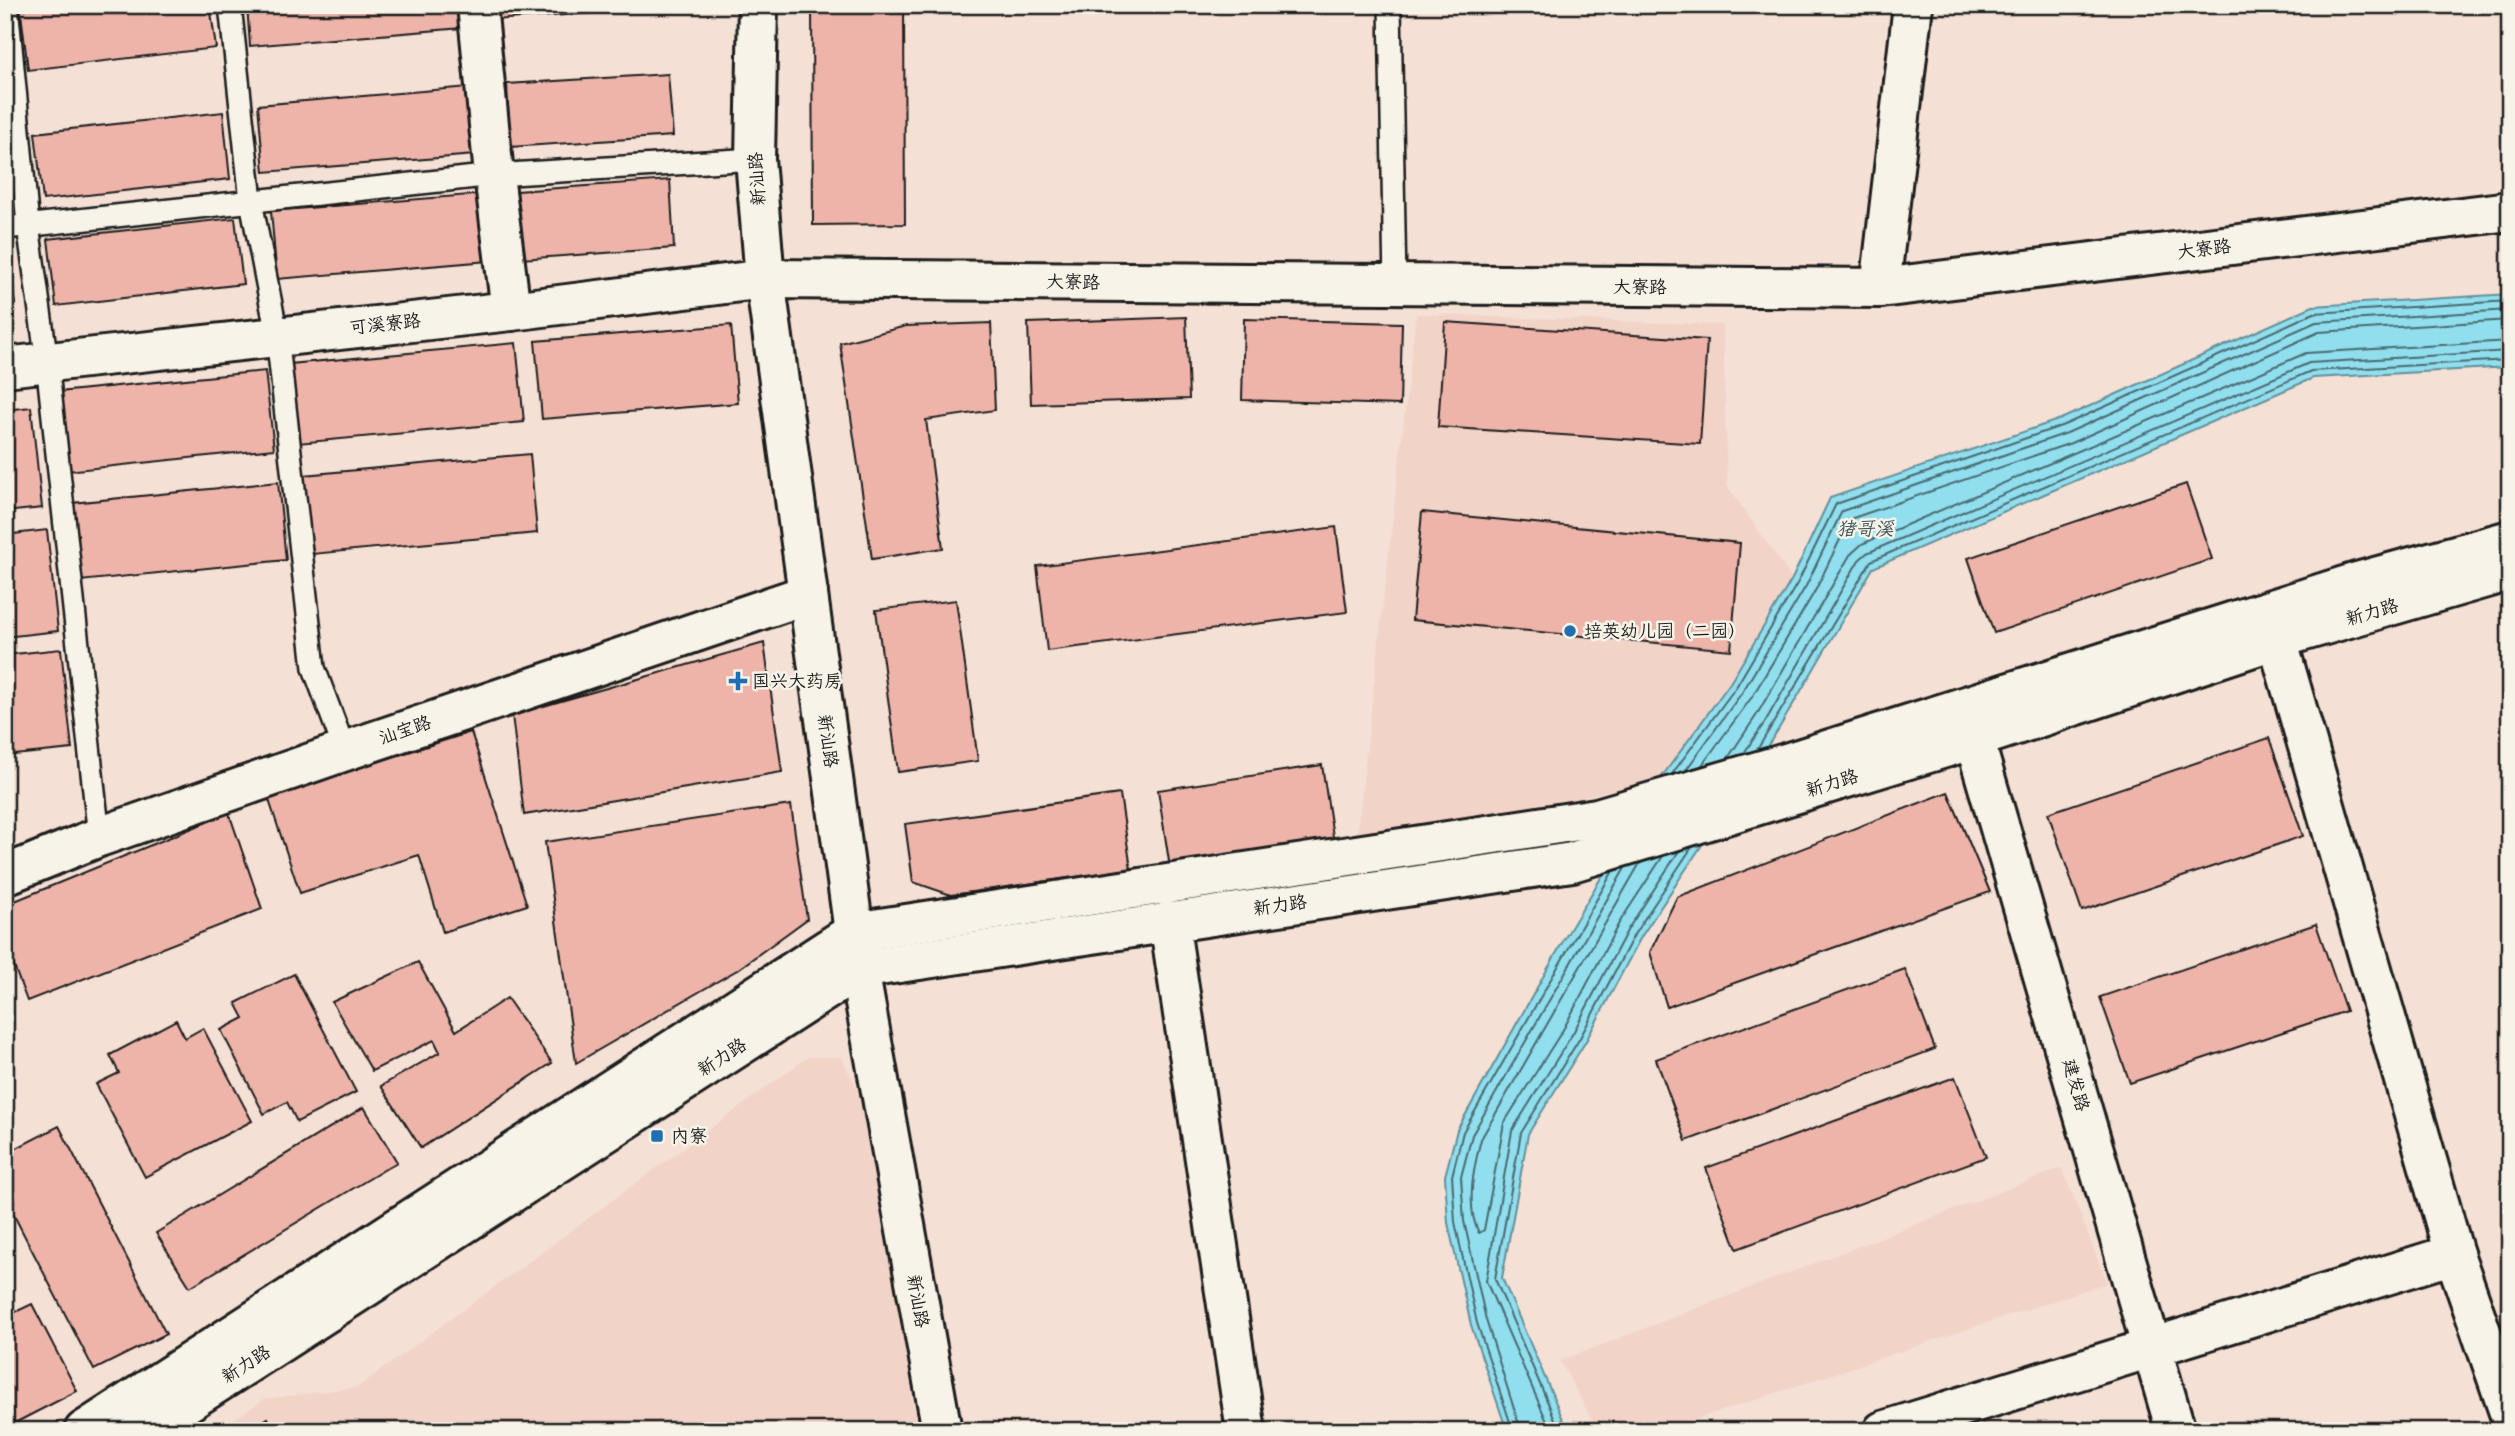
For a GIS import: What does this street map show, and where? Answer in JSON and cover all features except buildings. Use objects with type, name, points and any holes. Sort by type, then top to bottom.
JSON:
[{"type":"street","points":[[477,5],[511,311]]},
{"type":"street","name":"新汕路","points":[[758,5],[755,159],[765,279],[856,950],[942,1431]]},
{"type":"street","points":[[1880,288],[1913,5]]},
{"type":"street","name":"大寮路","points":[[765,279],[1880,288],[2510,211]]},
{"type":"street","name":"可溪寮路","points":[[5,368],[277,335],[511,311],[765,279]]},
{"type":"street","points":[[84,1431],[856,950],[1597,818],[1786,763],[2357,582],[2510,540]]},
{"type":"street","name":"新力路","points":[[143,1431],[856,950],[1169,921],[1572,862],[1974,739],[2277,639],[2510,571]]},
{"type":"street","name":"汕宝路","points":[[5,875],[99,837],[808,594]]},
{"type":"street","points":[[2277,639],[2454,1254],[2510,1415]]},
{"type":"street","name":"建发路","points":[[1974,739],[2176,1431]]},
{"type":"street","points":[[1169,921],[1246,1431]]},
{"type":"street","points":[[1883,1431],[2454,1254]]},
{"type":"lane","points":[[7,5],[28,225],[47,362],[99,837]]},
{"type":"lane","points":[[230,5],[251,201],[277,335],[314,668],[345,751]]},
{"type":"lane","points":[[1390,5],[1395,285]]},
{"type":"lane","points":[[5,228],[494,175],[755,159]]},
{"type":"shaded area","name":"培英幼儿园（二园）","points":[[1416,314],[1723,325],[1727,485],[1792,579],[1730,684],[1661,778],[1355,852]]},
{"type":"shaded area","points":[[808,1057],[841,1057],[865,1103],[918,1431],[217,1431],[264,1399],[358,1387]]},
{"type":"shaded area","points":[[2062,1168],[2107,1283],[1661,1431],[1598,1431],[1560,1361]]},
{"type":"water","name":"猪哥溪","points":[[2510,294],[2510,367],[2313,378],[1873,568],[1778,730],[1641,937],[1586,1041],[1528,1134],[1502,1278],[1568,1431],[1507,1431],[1471,1325],[1448,1223],[1445,1176],[1457,1130],[1566,936],[1661,778],[1730,683],[1792,579],[1830,498],[2061,419],[2313,306]]},
{"type":"place","name":"培英幼儿园（二园）","points":[[1570,631]]},
{"type":"place","name":"国兴大药房","points":[[738,681]]},
{"type":"place","name":"内寮","points":[[657,1136]]}]
